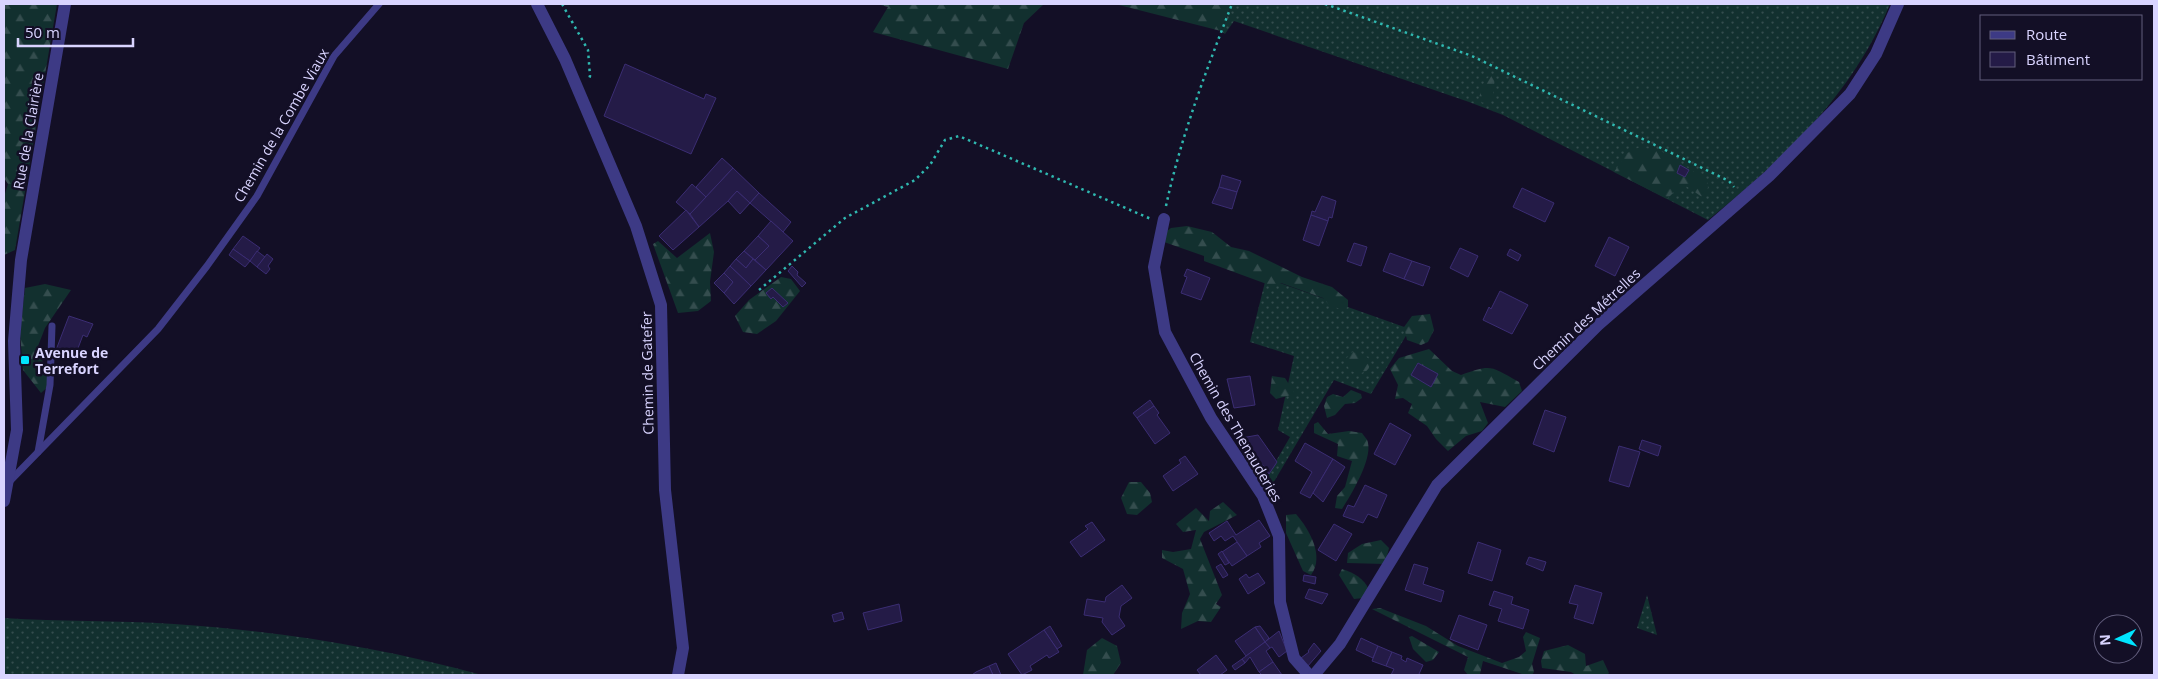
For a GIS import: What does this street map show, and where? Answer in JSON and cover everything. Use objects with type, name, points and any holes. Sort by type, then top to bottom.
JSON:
[{"type":"street","name":"Rue de la Clairière","points":[[4,501],[7,485],[8,451],[17,430],[14,341],[21,260],[66,4]]},
{"type":"street","name":"Chemin de Gatefer","points":[[537,4],[565,59],[636,226],[661,305],[664,490],[683,648],[678,675]]},
{"type":"street","name":"Chemin des Métrelles","points":[[1314,675],[1340,644],[1436,485],[1598,325],[1769,176],[1850,94],[1876,54],[1898,4]]},
{"type":"street","name":"Chemin des Thenauderies","points":[[1164,219],[1154,268],[1165,332],[1211,418],[1263,496],[1278,536],[1280,602],[1294,658],[1309,675]]},
{"type":"lane","name":"Chemin de la Combe Viaux","points":[[7,485],[158,329],[208,266],[257,196],[334,56],[379,4]]},
{"type":"lane","points":[[38,452],[50,385],[52,326]]},
{"type":"path","points":[[562,4],[588,50],[590,76],[581,97]]},
{"type":"path","points":[[759,290],[845,218],[915,180],[930,165],[945,140],[959,136],[1151,219],[1164,219],[1174,168],[1192,107],[1232,4]]},
{"type":"path","points":[[1325,4],[1472,56],[1507,72],[1728,181],[1743,198]]},
{"type":"green space","points":[[4,4],[57,4],[15,250],[4,255],[4,197],[8,184],[4,178]]},
{"type":"green space","points":[[877,4],[1044,4],[1024,23],[1008,69],[873,32],[888,7]]},
{"type":"green space","points":[[1115,4],[1232,4],[1221,31]]},
{"type":"green space","points":[[1232,4],[1890,4],[1856,68],[1813,124],[1763,173],[1708,220],[1503,115],[1234,21],[1225,34],[1221,31]]},
{"type":"green space","points":[[1490,76],[1495,76],[1493,96],[1483,103],[1479,99],[1480,92]]},
{"type":"green space","points":[[1640,147],[1661,151],[1707,180],[1708,188],[1702,197],[1686,186],[1676,190],[1667,199],[1614,172],[1627,153]]},
{"type":"green space","points":[[1187,226],[1212,232],[1231,247],[1249,251],[1302,277],[1332,287],[1348,300],[1348,307],[1344,309],[1331,307],[1323,298],[1281,283],[1275,287],[1204,261],[1204,256],[1164,242],[1164,233],[1171,228]]},
{"type":"green space","points":[[710,233],[714,252],[710,282],[711,301],[698,311],[678,313],[653,244],[658,241],[677,258]]},
{"type":"green space","points":[[781,277],[791,279],[800,291],[776,321],[757,334],[743,332],[735,316],[749,300]]},
{"type":"green space","points":[[1266,278],[1410,329],[1371,394],[1334,380],[1268,492],[1261,487],[1290,437],[1278,430],[1294,356],[1250,342]]},
{"type":"green space","points":[[45,284],[71,290],[45,328],[38,346],[50,385],[41,393],[23,370],[20,333],[25,288]]},
{"type":"green space","points":[[1430,314],[1434,330],[1428,342],[1421,345],[1407,340],[1404,327],[1412,316]]},
{"type":"green space","points":[[1429,349],[1452,371],[1461,375],[1479,369],[1491,368],[1519,382],[1522,391],[1505,407],[1480,402],[1488,423],[1482,431],[1466,436],[1448,451],[1427,426],[1408,413],[1412,404],[1403,398],[1395,399],[1398,385],[1390,369],[1399,358]]},
{"type":"green space","points":[[1352,352],[1363,354],[1370,360],[1369,367],[1363,373],[1357,374],[1350,370],[1344,361]]},
{"type":"green space","points":[[1272,376],[1285,378],[1295,394],[1276,399],[1270,393]]},
{"type":"green space","points":[[1351,390],[1361,394],[1362,398],[1355,403],[1345,404],[1335,415],[1327,418],[1324,406],[1327,397],[1333,394],[1343,397]]},
{"type":"green space","points":[[1318,422],[1328,434],[1349,431],[1362,433],[1368,442],[1367,459],[1364,468],[1342,509],[1335,508],[1337,496],[1345,487],[1352,461],[1337,456],[1338,444],[1314,433],[1314,424]]},
{"type":"green space","points":[[1129,482],[1141,482],[1150,493],[1152,502],[1137,515],[1127,514],[1121,498]]},
{"type":"green space","points":[[1223,502],[1237,515],[1204,532],[1200,539],[1222,595],[1216,604],[1221,607],[1211,622],[1198,621],[1181,629],[1182,613],[1190,594],[1183,569],[1162,558],[1162,550],[1173,552],[1191,549],[1196,530],[1183,532],[1176,524],[1196,508],[1209,521],[1210,511]]},
{"type":"green space","points":[[1296,514],[1306,527],[1316,551],[1315,568],[1311,575],[1303,571],[1286,533],[1286,515]]},
{"type":"green space","points":[[1381,540],[1389,548],[1385,564],[1347,563],[1348,553],[1362,544]]},
{"type":"green space","points":[[1342,569],[1354,574],[1364,582],[1369,590],[1363,598],[1354,599],[1339,575]]},
{"type":"green space","points":[[1647,595],[1657,635],[1637,628]]},
{"type":"green space","points":[[1380,608],[1426,626],[1458,646],[1502,663],[1519,657],[1526,651],[1523,637],[1526,632],[1540,638],[1532,664],[1534,672],[1532,675],[1525,675],[1483,661],[1480,674],[1468,675],[1464,670],[1468,657],[1372,609]]},
{"type":"green space","points":[[4,618],[153,623],[252,631],[368,648],[482,675],[4,675]]},
{"type":"green space","points":[[1412,636],[1439,652],[1433,660],[1426,662],[1413,649],[1409,637]]},
{"type":"green space","points":[[1102,638],[1117,646],[1121,663],[1113,675],[1083,675],[1087,650]]},
{"type":"green space","points":[[1568,645],[1585,654],[1586,666],[1603,660],[1609,673],[1607,675],[1576,675],[1571,672],[1542,668],[1541,661],[1544,651]]},
{"type":"building","points":[[625,64],[704,99],[706,94],[716,98],[691,154],[604,116]]},
{"type":"building","points":[[722,158],[733,168],[706,197],[696,187]]},
{"type":"building","points":[[1680,165],[1689,170],[1685,177],[1677,173]]},
{"type":"building","points":[[733,168],[759,193],[750,203],[737,191],[699,227],[690,214]]},
{"type":"building","points":[[1222,175],[1241,181],[1237,192],[1219,187]]},
{"type":"building","points":[[692,184],[706,197],[690,214],[676,202]]},
{"type":"building","points":[[1219,187],[1237,192],[1232,209],[1212,203]]},
{"type":"building","points":[[1522,188],[1554,203],[1545,222],[1513,207]]},
{"type":"building","points":[[737,191],[750,203],[740,214],[728,201]]},
{"type":"building","points":[[759,193],[791,222],[783,232],[750,203]]},
{"type":"building","points":[[1322,196],[1336,201],[1332,218],[1329,217],[1328,221],[1311,215],[1312,211],[1315,212]]},
{"type":"building","points":[[686,210],[699,227],[673,250],[659,236]]},
{"type":"building","points":[[1311,215],[1328,221],[1319,246],[1303,240]]},
{"type":"building","points":[[771,221],[793,241],[766,270],[755,260],[769,246],[758,236]]},
{"type":"building","points":[[243,236],[260,248],[250,261],[233,249]]},
{"type":"building","points":[[758,236],[769,246],[755,260],[744,251]]},
{"type":"building","points":[[1609,237],[1629,247],[1615,276],[1595,266]]},
{"type":"building","points":[[1354,243],[1367,247],[1361,266],[1347,261]]},
{"type":"building","points":[[1460,248],[1478,256],[1468,277],[1450,268]]},
{"type":"building","points":[[233,249],[250,261],[245,267],[229,255]]},
{"type":"building","points":[[1510,249],[1521,255],[1518,261],[1507,255]]},
{"type":"building","points":[[257,251],[265,257],[257,267],[250,261]]},
{"type":"building","points":[[744,251],[753,259],[746,268],[736,259]]},
{"type":"building","points":[[1390,253],[1412,261],[1404,279],[1383,271]]},
{"type":"building","points":[[267,254],[273,259],[268,266],[270,269],[266,274],[257,267]]},
{"type":"building","points":[[736,259],[746,268],[753,259],[766,270],[751,286],[730,266]]},
{"type":"building","points":[[1412,261],[1430,267],[1423,286],[1404,279]]},
{"type":"building","points":[[730,266],[751,286],[734,304],[724,293],[733,282],[724,273]]},
{"type":"building","points":[[792,266],[798,272],[797,275],[806,283],[802,287],[788,271]]},
{"type":"building","points":[[1187,269],[1210,278],[1201,300],[1181,293],[1187,277],[1184,276]]},
{"type":"building","points":[[724,273],[733,282],[724,293],[714,283]]},
{"type":"building","points":[[772,288],[788,303],[783,307],[766,293]]},
{"type":"building","points":[[1500,291],[1528,305],[1512,334],[1483,320]]},
{"type":"building","points":[[69,316],[93,324],[87,337],[83,335],[75,356],[56,350]]},
{"type":"building","points":[[1418,363],[1438,374],[1431,387],[1411,375]]},
{"type":"building","points":[[1250,376],[1255,405],[1234,408],[1227,379]]},
{"type":"building","points":[[1150,400],[1154,406],[1137,418],[1133,413]]},
{"type":"building","points":[[1154,406],[1159,413],[1157,415],[1170,433],[1155,444],[1137,418]]},
{"type":"building","points":[[1545,410],[1566,417],[1554,452],[1533,444]]},
{"type":"building","points":[[1390,423],[1411,435],[1395,465],[1374,454]]},
{"type":"building","points":[[1258,435],[1277,462],[1269,474],[1263,465],[1257,469],[1251,459],[1257,456],[1250,447],[1245,450],[1236,439]]},
{"type":"building","points":[[1642,440],[1661,446],[1658,456],[1639,449]]},
{"type":"building","points":[[1305,443],[1333,459],[1310,498],[1300,493],[1312,472],[1295,461]]},
{"type":"building","points":[[1619,446],[1640,452],[1629,487],[1609,481]]},
{"type":"building","points":[[1185,456],[1198,474],[1173,491],[1163,476],[1181,463],[1179,460]]},
{"type":"building","points":[[1333,459],[1345,467],[1323,502],[1313,493]]},
{"type":"building","points":[[1365,485],[1387,495],[1377,518],[1368,514],[1363,523],[1343,516],[1348,505],[1354,507]]},
{"type":"building","points":[[1259,520],[1270,536],[1259,543],[1261,547],[1247,556],[1233,536],[1225,541],[1221,536],[1214,541],[1209,533],[1227,521],[1236,535]]},
{"type":"building","points":[[1092,522],[1105,540],[1081,557],[1070,542],[1088,529],[1085,526]]},
{"type":"building","points":[[1334,524],[1352,534],[1336,561],[1318,550]]},
{"type":"building","points":[[1237,542],[1247,556],[1232,566],[1222,552]]},
{"type":"building","points":[[1478,542],[1501,550],[1492,581],[1468,573]]},
{"type":"building","points":[[1222,551],[1229,563],[1225,565],[1218,554]]},
{"type":"building","points":[[1529,557],[1546,562],[1543,571],[1526,564]]},
{"type":"building","points":[[1221,564],[1228,575],[1223,578],[1216,567]]},
{"type":"building","points":[[1414,564],[1428,568],[1423,584],[1444,591],[1441,602],[1405,590]]},
{"type":"building","points":[[1258,573],[1265,583],[1248,594],[1239,579],[1246,574],[1249,578]]},
{"type":"building","points":[[1304,575],[1316,577],[1315,584],[1303,581]]},
{"type":"building","points":[[1122,585],[1132,598],[1121,606],[1119,617],[1125,626],[1112,635],[1102,622],[1103,618],[1084,615],[1087,599],[1105,602],[1106,597]]},
{"type":"building","points":[[1575,585],[1602,593],[1593,624],[1574,618],[1578,605],[1569,603]]},
{"type":"building","points":[[1309,589],[1328,594],[1322,604],[1305,598]]},
{"type":"building","points":[[1494,591],[1513,597],[1511,604],[1529,610],[1523,629],[1498,621],[1502,609],[1489,605]]},
{"type":"building","points":[[899,604],[902,621],[868,630],[863,613]]},
{"type":"building","points":[[842,612],[844,619],[834,622],[832,615]]},
{"type":"building","points":[[1459,615],[1487,625],[1478,650],[1450,639]]},
{"type":"building","points":[[1050,626],[1062,646],[1057,649],[1044,630]]},
{"type":"building","points":[[1260,626],[1269,638],[1265,642],[1255,627]]},
{"type":"building","points":[[1255,627],[1265,642],[1246,656],[1235,641]]},
{"type":"building","points":[[1044,630],[1059,652],[1049,658],[1047,655],[1030,666],[1032,670],[1022,675],[1008,654]]},
{"type":"building","points":[[1279,631],[1287,651],[1279,657],[1272,647],[1270,648],[1265,642]]},
{"type":"building","points":[[1361,638],[1378,646],[1373,658],[1356,650]]},
{"type":"building","points":[[1265,642],[1270,648],[1266,651],[1273,662],[1259,672],[1250,657],[1245,663],[1242,659]]},
{"type":"building","points":[[1314,643],[1321,651],[1307,667],[1301,658],[1309,652]]},
{"type":"building","points":[[1378,646],[1392,652],[1386,666],[1372,661]]},
{"type":"building","points":[[1392,652],[1402,656],[1401,659],[1406,662],[1407,658],[1423,665],[1419,674],[1423,675],[1391,675],[1394,669],[1386,666]]},
{"type":"building","points":[[1216,655],[1227,670],[1220,675],[1201,675],[1197,670]]},
{"type":"building","points":[[1242,659],[1245,663],[1235,670],[1232,666]]},
{"type":"building","points":[[1273,662],[1282,675],[1262,675],[1259,672]]},
{"type":"building","points":[[996,663],[1001,675],[993,675],[989,666]]},
{"type":"building","points":[[989,666],[993,675],[972,675],[976,672]]},
{"type":"place","name":"Avenue de Terrefort","points":[[25,360]]}]
